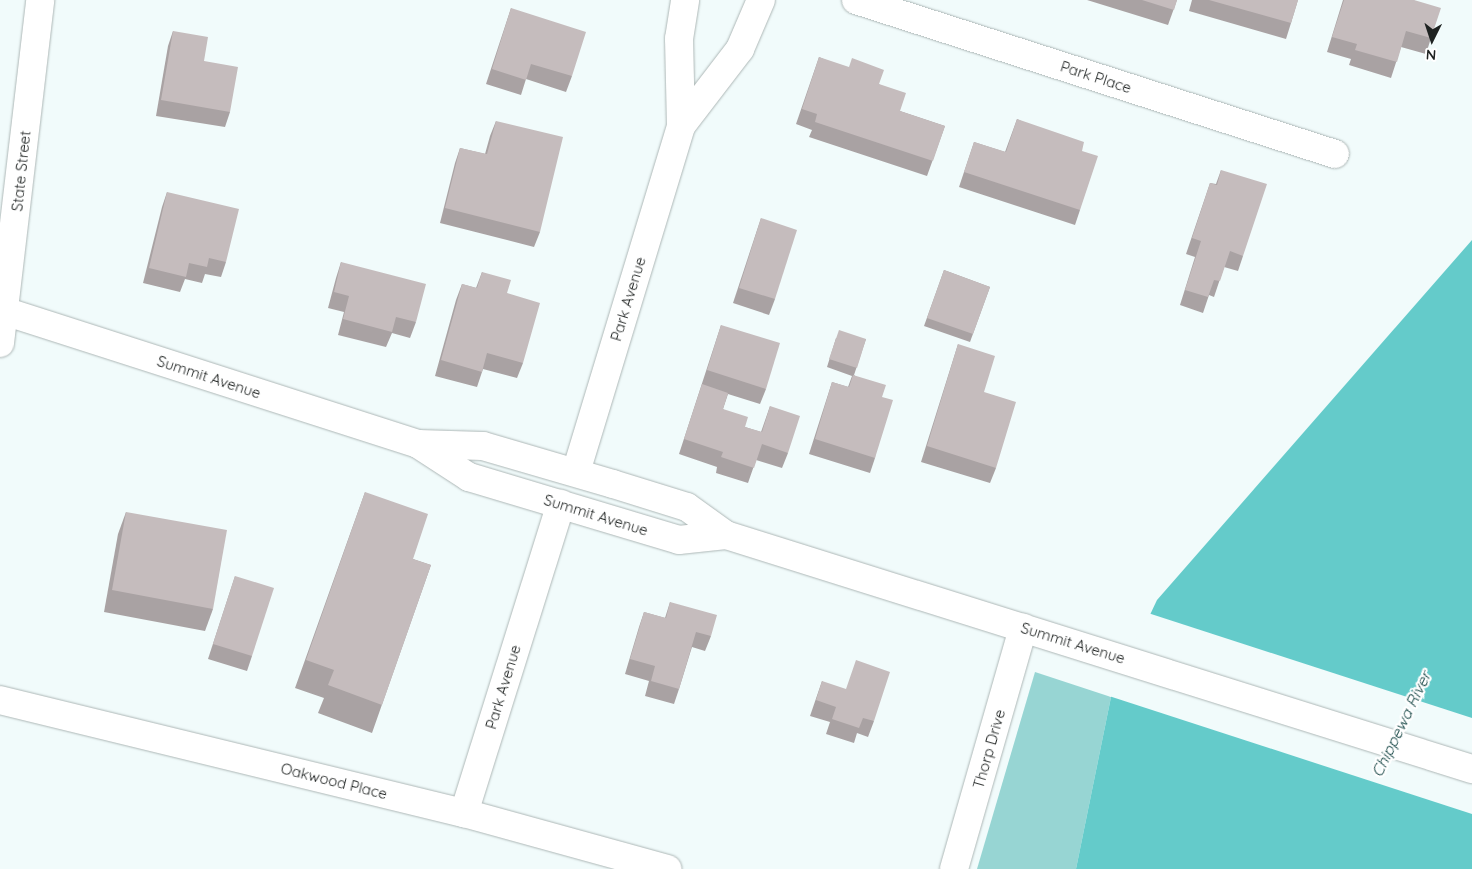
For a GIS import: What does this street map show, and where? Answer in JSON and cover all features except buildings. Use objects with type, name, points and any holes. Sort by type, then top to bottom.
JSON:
[{"type":"street","name":"State Street","points":[[0,343],[2,310],[40,0]]},
{"type":"street","name":"Park Avenue","points":[[576,472],[681,126],[679,39],[685,0]]},
{"type":"street","name":"Park Avenue","points":[[681,126],[740,49],[761,0]]},
{"type":"street","name":"Park Place","points":[[856,0],[1335,154]]},
{"type":"street","name":"Summit Avenue","points":[[2,310],[418,444],[469,477],[679,540],[726,536]]},
{"type":"street","name":"Summit Avenue","points":[[418,444],[483,446],[576,472],[687,507],[726,536],[1051,636],[1472,770]]},
{"type":"street","name":"Park Avenue","points":[[464,813],[561,504]]},
{"type":"street","name":"Thorp Drive","points":[[954,869],[1024,628]]},
{"type":"street","name":"Oakwood Place","points":[[0,700],[464,813],[667,869]]},
{"type":"shaded area","points":[[1035,672],[1111,697],[1076,869],[977,869]]},
{"type":"water","name":"Chippewa River","points":[[1472,240],[1472,869],[1076,869],[1111,697],[1157,600]]},
{"type":"pier","points":[[1148,613],[1472,718],[1472,814],[1109,696]]}]
